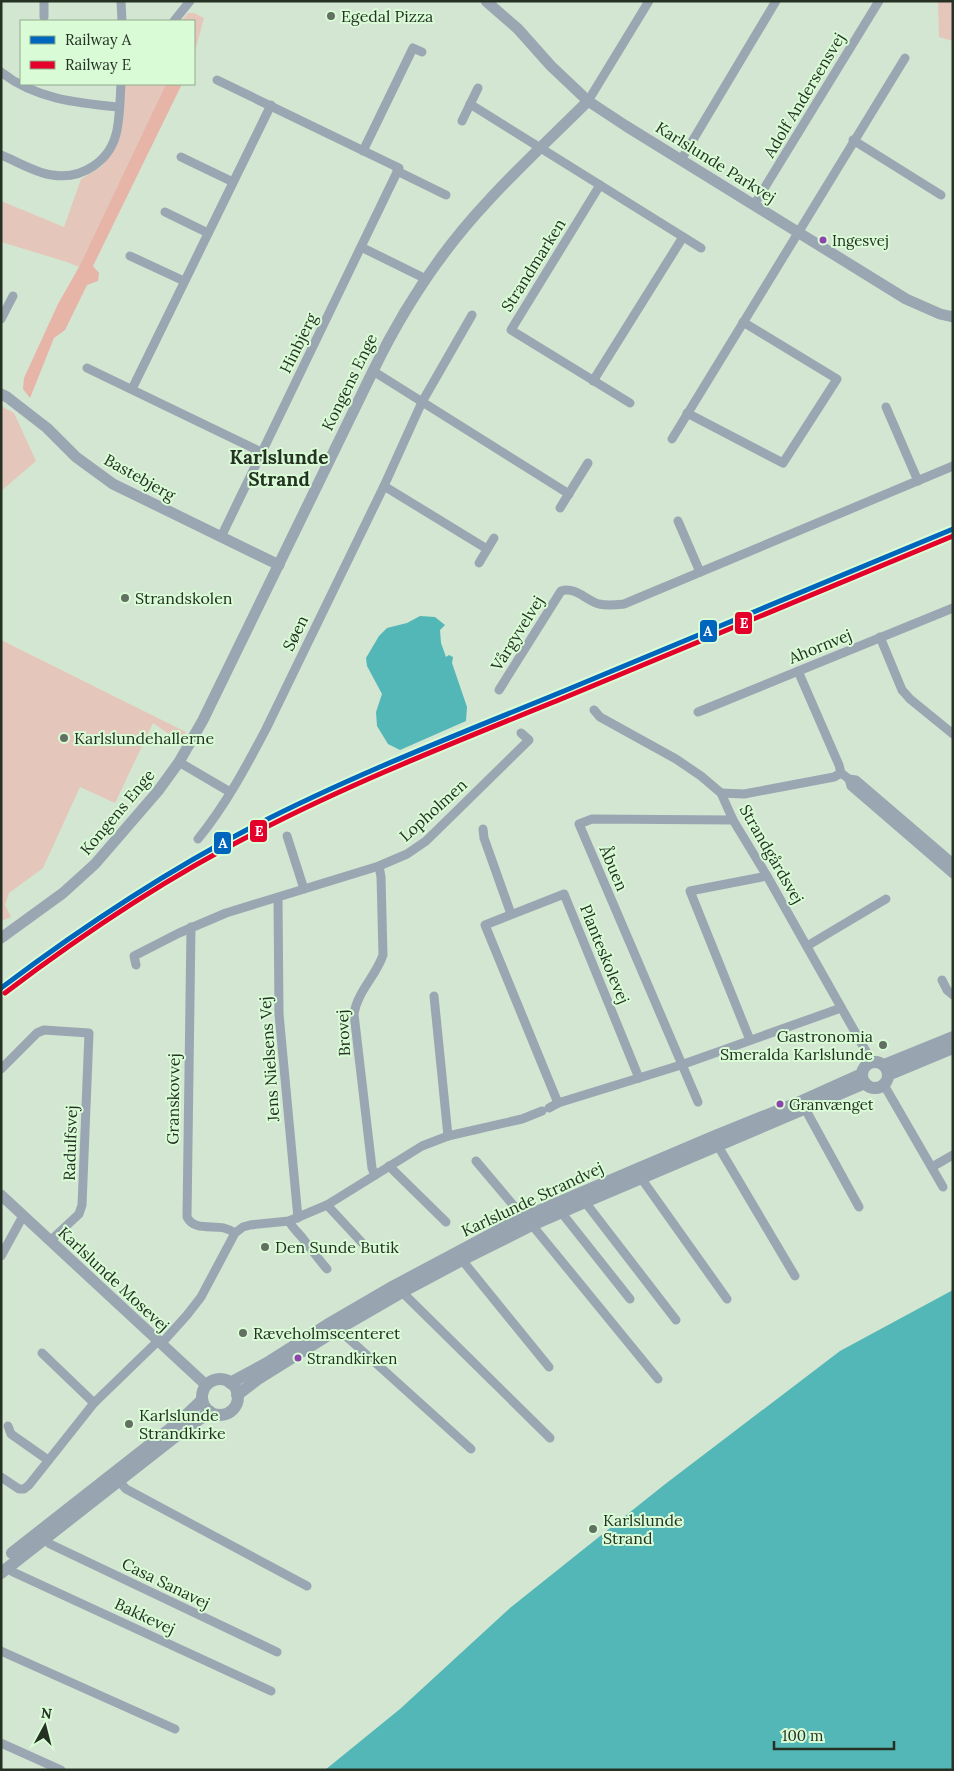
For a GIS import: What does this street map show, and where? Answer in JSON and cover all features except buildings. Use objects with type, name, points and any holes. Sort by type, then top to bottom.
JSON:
[{"type":"main road","points":[[882,1072],[953,1037]]},
{"type":"main road","points":[[882,1072],[880,1087],[872,1088],[863,1078],[865,1066],[882,1072],[953,1048]]},
{"type":"main road","name":"Karlslunde Strandvej","points":[[237,1395],[258,1379],[338,1330],[527,1222],[561,1212],[718,1146],[863,1078]]},
{"type":"main road","name":"Karlslunde Strandvej","points":[[230,1382],[266,1364],[327,1325],[394,1286],[527,1222],[715,1136],[803,1105]]},
{"type":"main road","points":[[3,1567],[179,1422],[202,1400],[206,1385],[220,1379],[230,1382],[236,1390],[235,1406],[222,1414],[210,1412],[206,1409],[202,1400]]},
{"type":"main road","points":[[3,1567],[45,1538],[185,1428],[210,1412]]},
{"type":"street","points":[[44,1],[44,17]]},
{"type":"street","points":[[121,1],[122,20]]},
{"type":"street","points":[[175,20],[190,1]]},
{"type":"street","name":"Karlslunde Parkvej","points":[[486,1],[518,29],[551,66],[588,101],[906,299],[940,314],[953,317]]},
{"type":"street","points":[[588,101],[649,1]]},
{"type":"street","points":[[681,160],[776,1]]},
{"type":"street","name":"Adolf Andersensvej","points":[[754,205],[879,1]]},
{"type":"street","points":[[363,151],[413,48],[422,52]]},
{"type":"street","points":[[672,439],[799,233],[853,140],[905,58]]},
{"type":"street","points":[[1,72],[20,85]]},
{"type":"street","points":[[217,80],[398,168],[397,171],[446,195]]},
{"type":"street","points":[[21,85],[42,95],[74,103],[119,107]]},
{"type":"street","points":[[1,155],[50,175],[78,174],[90,169],[103,160],[111,148],[117,130],[121,85]]},
{"type":"street","points":[[462,121],[478,88]]},
{"type":"street","name":"Kongens Enge","points":[[1,938],[63,893],[95,864],[135,819],[179,762],[203,720],[393,330],[449,246],[488,201],[588,101]]},
{"type":"street","points":[[470,104],[701,248]]},
{"type":"street","points":[[132,389],[271,105]]},
{"type":"street","points":[[853,140],[941,195]]},
{"type":"street","points":[[181,157],[233,182]]},
{"type":"street","name":"Hinbjerg","points":[[221,536],[397,171]]},
{"type":"street","name":"Strandmarken","points":[[600,185],[511,330],[630,403]]},
{"type":"street","points":[[165,212],[208,233]]},
{"type":"street","points":[[593,382],[683,237]]},
{"type":"street","points":[[361,247],[426,279]]},
{"type":"street","points":[[130,256],[184,281]]},
{"type":"street","points":[[1,319],[12,296]]},
{"type":"street","name":"Søen","points":[[198,839],[248,763],[266,729],[384,486],[422,402],[472,316]]},
{"type":"street","points":[[687,413],[783,463],[837,379],[743,322]]},
{"type":"street","points":[[87,368],[262,452]]},
{"type":"street","points":[[372,371],[569,494]]},
{"type":"street","name":"Bastebjerg","points":[[1,394],[47,428],[76,457],[113,484],[279,565]]},
{"type":"street","points":[[886,407],[918,481]]},
{"type":"street","points":[[560,508],[588,463]]},
{"type":"street","name":"Vårgyvelvej","points":[[499,690],[561,591],[570,590],[598,604],[611,606],[624,604],[953,466]]},
{"type":"street","points":[[384,486],[487,550]]},
{"type":"street","points":[[678,521],[700,572]]},
{"type":"street","points":[[479,563],[494,538]]},
{"type":"street","name":"Ahornvej","points":[[698,712],[953,608]]},
{"type":"street","points":[[880,637],[902,690],[910,699],[953,734]]},
{"type":"street","points":[[798,671],[840,765],[841,773],[849,779],[856,780],[953,863]]},
{"type":"street","name":"Strandgårdsvej","points":[[594,710],[600,717],[676,759],[701,776],[721,793],[733,820],[767,876],[841,1008],[882,1072],[943,1187]]},
{"type":"street","name":"Lopholmen","points":[[136,964],[134,956],[226,913],[378,866],[407,854],[426,841],[529,740],[521,733]]},
{"type":"street","points":[[179,762],[230,792]]},
{"type":"street","points":[[721,793],[744,794],[834,777],[841,773]]},
{"type":"street","points":[[849,779],[851,786],[953,874]]},
{"type":"street","name":"Åbuen","points":[[681,1065],[579,824],[592,819],[733,820]]},
{"type":"street","points":[[483,829],[484,838],[511,914]]},
{"type":"street","points":[[287,836],[304,889]]},
{"type":"street","name":"Brovej","points":[[376,1175],[372,1168],[354,1014],[358,998],[380,964],[383,955],[381,877],[378,866]]},
{"type":"street","points":[[750,1040],[690,891],[767,876]]},
{"type":"street","name":"Planteskolevej","points":[[558,1103],[485,925],[564,894],[639,1078]]},
{"type":"street","name":"Jens Nielsens Vej","points":[[278,898],[280,1014],[298,1218]]},
{"type":"street","points":[[807,946],[886,900]]},
{"type":"street","name":"Granskovvej","points":[[191,928],[187,1217],[196,1225],[225,1228],[235,1233]]},
{"type":"street","points":[[942,980],[947,990],[953,995]]},
{"type":"street","points":[[434,996],[448,1136]]},
{"type":"street","points":[[1,1477],[19,1489],[24,1489],[29,1485],[94,1403],[187,1315],[201,1297],[235,1233],[243,1227],[289,1221],[298,1218],[328,1204],[422,1146],[448,1136],[522,1119],[546,1110],[558,1103],[681,1065],[841,1008]]},
{"type":"street","name":"Radulfsvej","points":[[1,1069],[37,1033],[44,1030],[89,1033],[82,1205],[79,1214],[50,1241]]},
{"type":"street","points":[[681,1065],[698,1102]]},
{"type":"street","points":[[803,1105],[859,1208]]},
{"type":"street","points":[[718,1146],[795,1276]]},
{"type":"street","points":[[932,1167],[953,1155]]},
{"type":"street","points":[[476,1161],[658,1380]]},
{"type":"street","points":[[389,1166],[446,1222]]},
{"type":"street","points":[[641,1178],[727,1299]]},
{"type":"street","name":"Karlslunde Mosevej","points":[[1,1195],[206,1385]]},
{"type":"street","name":"Karlslunde Strandvej","points":[[585,1202],[676,1320]]},
{"type":"street","points":[[328,1204],[367,1248]]},
{"type":"street","points":[[561,1212],[630,1299]]},
{"type":"street","points":[[1,1256],[22,1216]]},
{"type":"street","points":[[289,1221],[292,1228],[303,1238],[314,1255],[327,1269]]},
{"type":"street","points":[[462,1260],[549,1367]]},
{"type":"street","points":[[402,1292],[550,1438]]},
{"type":"street","points":[[338,1330],[471,1449]]},
{"type":"street","points":[[42,1353],[94,1403]]},
{"type":"street","points":[[8,1426],[11,1434],[48,1460]]},
{"type":"street","points":[[119,1481],[126,1489],[307,1586]]},
{"type":"street","name":"Casa Sanavej","points":[[45,1538],[50,1544],[277,1652]]},
{"type":"street","name":"Bakkevej","points":[[3,1567],[271,1691]]},
{"type":"street","points":[[1,1651],[175,1729]]},
{"type":"street","points":[[1,1743],[61,1770]]},
{"type":"shaded area","points":[[938,1],[953,1],[953,41],[939,37]]},
{"type":"shaded area","points":[[188,13],[194,13],[204,18],[195,51],[195,20],[182,20]]},
{"type":"shaded area","points":[[125,85],[166,85],[79,267],[1,242],[1,201],[64,227],[81,179],[102,166],[113,150]]},
{"type":"shaded area","points":[[166,85],[182,85],[93,266],[99,273],[98,281],[87,285],[65,330],[54,338],[30,398],[23,389],[24,378],[58,304],[79,267]]},
{"type":"shaded area","points":[[1,406],[14,413],[36,461],[1,491]]},
{"type":"shaded area","points":[[1,640],[186,732],[179,741],[153,723],[115,803],[80,787],[43,868],[9,893],[5,905],[11,917],[1,921]]},
{"type":"water","points":[[420,616],[435,617],[445,625],[440,630],[441,643],[446,657],[449,655],[453,657],[452,663],[467,707],[466,721],[400,750],[388,744],[377,726],[376,712],[382,694],[367,666],[366,658],[379,636],[387,628],[407,623]]},
{"type":"water","points":[[953,1290],[953,1770],[325,1770],[400,1709],[510,1608],[664,1485],[840,1351]]},
{"type":"rail line","name":"A","points":[[1,988],[61,944],[155,882],[186,863],[290,808],[406,756],[953,529]]},
{"type":"rail line","name":"E","points":[[5,993],[126,907],[222,850],[293,814],[409,762],[953,536]]},
{"type":"place","name":"Egedal Pizza","points":[[331,16]]},
{"type":"place","name":"Ingesvej","points":[[823,240]]},
{"type":"place","name":"Strandskolen","points":[[125,598]]},
{"type":"place","name":"Karlslundehallerne","points":[[64,738]]},
{"type":"place","name":"Gastronomia Smeralda Karlslunde","points":[[883,1045]]},
{"type":"place","name":"Granvænget","points":[[780,1104]]},
{"type":"place","name":"Den Sunde Butik","points":[[265,1247]]},
{"type":"place","name":"Ræveholmscenteret","points":[[243,1333]]},
{"type":"place","name":"Strandkirken","points":[[298,1358]]},
{"type":"place","name":"Karlslunde Strandkirke","points":[[129,1424]]},
{"type":"place","name":"Karlslunde Strand","points":[[593,1529]]},
{"type":"district","name":"Karlslunde Strand","points":[[279,468]]}]
